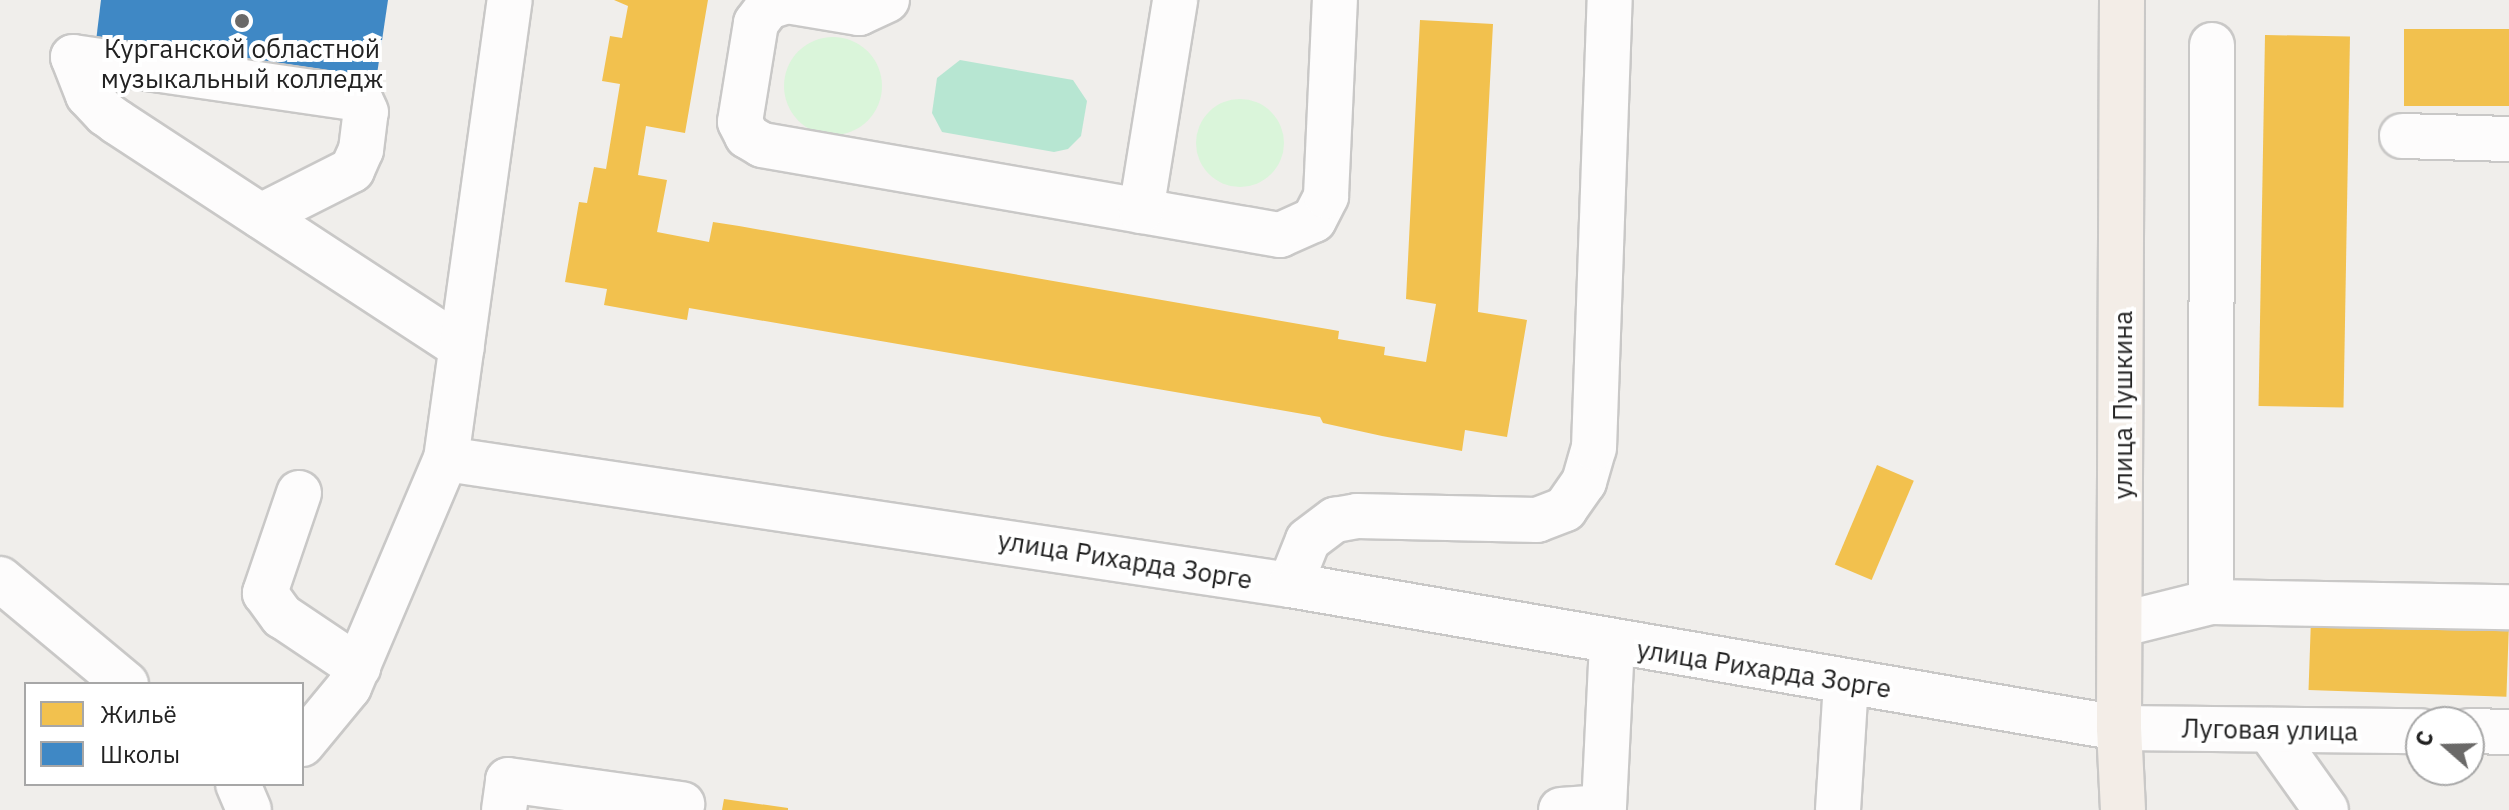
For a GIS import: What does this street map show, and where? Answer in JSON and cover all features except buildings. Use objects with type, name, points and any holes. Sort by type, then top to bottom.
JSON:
[{"type":"main road","name":"улица Пушкина","points":[[2122,0],[2123,624],[2119,728],[2123,810]]},
{"type":"street","points":[[304,742],[349,687],[446,459],[510,0]]},
{"type":"street","points":[[887,0],[859,13],[787,1],[768,7],[756,23],[740,122],[747,136],[762,145],[1280,235],[1314,220],[1326,196],[1335,0]]},
{"type":"street","points":[[1141,211],[1175,0]]},
{"type":"street","points":[[1290,585],[1308,540],[1335,520],[1357,516],[1537,520],[1565,509],[1584,482],[1594,448],[1610,0]]},
{"type":"street","points":[[2211,602],[2212,45]]},
{"type":"street","points":[[261,216],[352,170],[361,150],[366,112],[360,99],[73,57],[88,95],[106,114],[261,216],[462,348]]},
{"type":"street","points":[[2402,136],[2509,139]]},
{"type":"street","name":"улица Рихарда Зорге","points":[[446,459],[1290,585],[1612,644],[2119,728]]},
{"type":"street","points":[[299,493],[265,593],[282,616],[358,667]]},
{"type":"street","points":[[5,595],[123,682]]},
{"type":"street","points":[[2123,624],[2211,602],[2509,607]]},
{"type":"street","points":[[1594,809],[1612,644]]},
{"type":"street","points":[[1838,810],[1846,683]]},
{"type":"street","name":"Луговая улица","points":[[2119,728],[2405,731]]},
{"type":"street","points":[[2269,730],[2326,810]]},
{"type":"street","points":[[2485,731],[2509,732]]},
{"type":"street","points":[[504,810],[508,780],[682,804]]},
{"type":"street","points":[[239,786],[249,810]]},
{"type":"green space","points":[[833,37],[852,41],[868,51],[878,67],[882,86],[878,105],[868,121],[852,131],[833,135],[814,131],[798,121],[788,105],[784,86],[788,67],[798,51],[814,41]]},
{"type":"green space","points":[[960,60],[1073,80],[1087,101],[1081,136],[1068,149],[1054,152],[942,132],[932,113],[937,78]]},
{"type":"green space","points":[[1231,99],[1249,99],[1265,106],[1277,118],[1284,134],[1284,152],[1277,168],[1265,180],[1249,187],[1231,187],[1215,180],[1203,168],[1196,152],[1196,134],[1203,118],[1215,106]]},
{"type":"place","name":"Курганской областной музыкальный колледж","points":[[242,21]]}]
